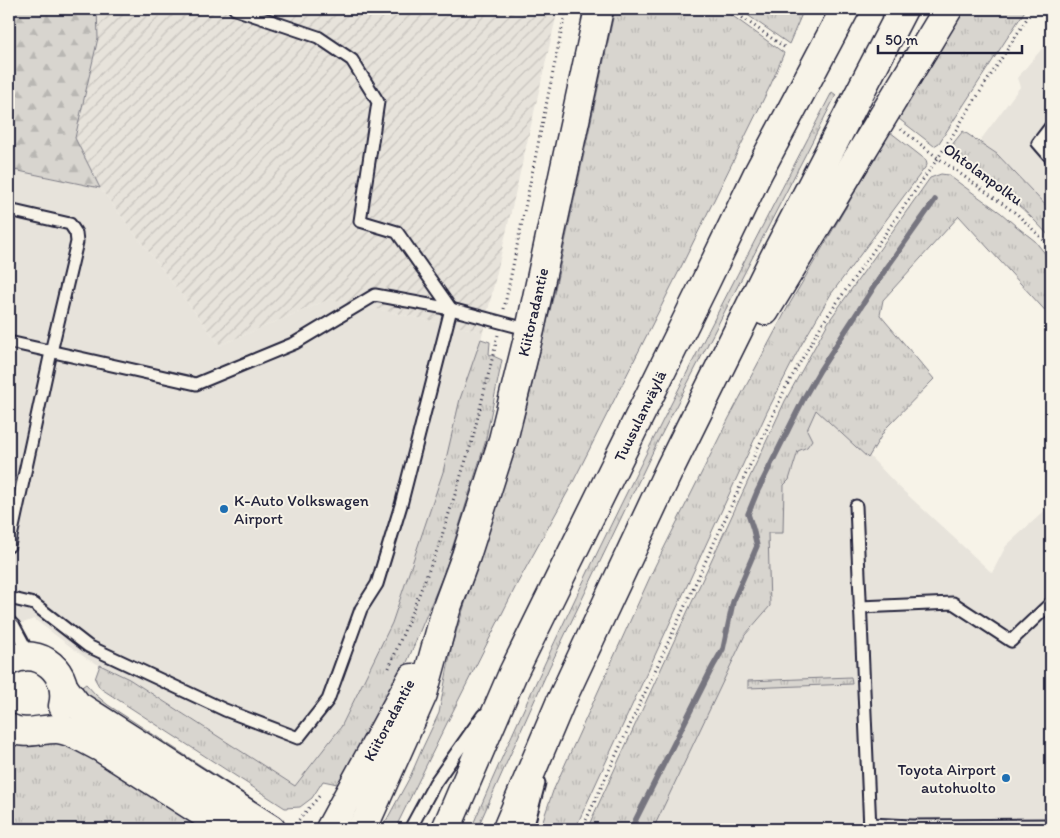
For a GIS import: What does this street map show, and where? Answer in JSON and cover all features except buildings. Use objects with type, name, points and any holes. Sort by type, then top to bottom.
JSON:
[{"type":"main road","name":"Kiitoradantie","points":[[361,829],[423,694],[446,610],[466,556],[503,440],[530,330],[599,9]]},
{"type":"main road","points":[[758,173],[826,9]]},
{"type":"main road","name":"Tuusulanväylä","points":[[446,829],[513,673],[758,173],[845,9]]},
{"type":"main road","points":[[507,829],[561,702],[670,468],[774,258],[903,9]]},
{"type":"main road","points":[[670,468],[948,9]]},
{"type":"main road","name":"Kiitoradantie","points":[[330,829],[408,687],[446,610]]},
{"type":"main road","points":[[19,658],[39,658],[48,663],[61,679],[64,688],[64,700],[59,714],[51,724],[20,732]]},
{"type":"main road","points":[[64,688],[77,705],[271,829]]},
{"type":"main road","points":[[20,732],[58,729],[78,736],[100,747],[228,829]]},
{"type":"lane","points":[[9,598],[34,604],[88,646],[225,710],[298,738],[328,700],[361,609],[377,584],[401,506],[451,309],[397,232],[360,221],[378,102],[352,60],[318,37],[234,9]]},
{"type":"lane","points":[[1051,126],[1038,143],[1051,158]]},
{"type":"lane","points":[[9,210],[70,224],[76,233],[77,242],[9,545]]},
{"type":"lane","points":[[9,342],[196,384],[295,343],[376,295],[451,309],[530,330]]},
{"type":"lane","points":[[856,506],[870,827],[1051,825]]},
{"type":"lane","points":[[860,607],[953,603],[1011,641],[1051,603]]},
{"type":"lane","points":[[9,620],[14,626],[19,658]]},
{"type":"lane","points":[[410,829],[435,783],[513,673]]},
{"type":"lane","points":[[527,829],[561,702]]},
{"type":"path","points":[[386,676],[438,548],[472,441],[502,322],[566,9]]},
{"type":"path","points":[[730,9],[787,48]]},
{"type":"path","points":[[582,829],[786,387],[822,324],[938,158],[1033,9]]},
{"type":"path","name":"Ohtolanpolku","points":[[896,125],[938,158],[1017,214],[1051,248]]},
{"type":"path","points":[[293,829],[324,791]]},
{"type":"shaded area","points":[[97,9],[558,9],[483,332],[330,299],[220,345],[100,188],[75,138],[98,38]]},
{"type":"shaded area","points":[[1051,38],[1051,211],[997,154],[979,142],[1020,87],[1017,78]]},
{"type":"shaded area","points":[[9,169],[100,188],[220,345],[330,299],[483,332],[447,465],[392,623],[341,727],[294,787],[129,679],[87,659],[34,619],[9,628]]},
{"type":"shaded area","points":[[814,398],[898,486],[992,573],[1006,546],[1051,505],[1051,829],[603,829]]},
{"type":"green space","points":[[9,9],[97,9],[98,38],[75,138],[100,188],[9,169]]},
{"type":"green space","points":[[615,9],[723,9],[784,53],[771,84],[682,265],[572,484],[517,584],[395,829],[369,829],[386,821],[410,777],[439,713],[452,645],[524,417],[554,294]]},
{"type":"green space","points":[[739,9],[804,9],[789,44]]},
{"type":"green space","points":[[964,9],[1026,9],[939,143],[934,146],[899,119],[909,97]]},
{"type":"green space","points":[[832,92],[836,95],[657,443],[549,668],[477,829],[471,829],[555,642],[644,457]]},
{"type":"green space","points":[[963,131],[997,154],[1051,211],[1051,238],[1017,204],[953,157],[951,146]]},
{"type":"green space","points":[[890,132],[926,160],[927,165],[831,294],[800,347],[767,412],[575,829],[540,829],[553,791],[655,566],[729,418],[789,305]]},
{"type":"green space","points":[[941,174],[948,175],[1001,213],[1035,241],[1051,261],[1051,317],[959,216],[883,300],[880,315],[934,379],[886,428],[868,458],[816,410],[807,430],[812,440],[807,447],[798,451],[789,480],[784,485],[783,533],[768,533],[770,606],[745,635],[653,829],[587,829],[785,401],[829,321],[930,178]]},
{"type":"green space","points":[[481,339],[490,342],[489,354],[502,360],[485,443],[446,568],[403,672],[342,785],[323,781],[312,798],[300,807],[285,808],[100,688],[95,679],[100,665],[129,679],[295,786],[341,727],[392,623],[443,472],[460,399]]},
{"type":"green space","points":[[851,677],[852,684],[748,688],[748,681]]},
{"type":"green space","points":[[86,684],[108,705],[280,817],[277,822],[76,691]]},
{"type":"green space","points":[[65,741],[205,829],[9,829],[9,745],[12,743]]},
{"type":"waterway","points":[[631,829],[723,649],[733,602],[757,546],[748,514],[757,492],[820,370],[881,276],[935,200]]},
{"type":"place","name":"K-Auto Volkswagen Airport","points":[[224,509]]},
{"type":"place","name":"Toyota Airport autohuolto","points":[[1006,778]]}]
